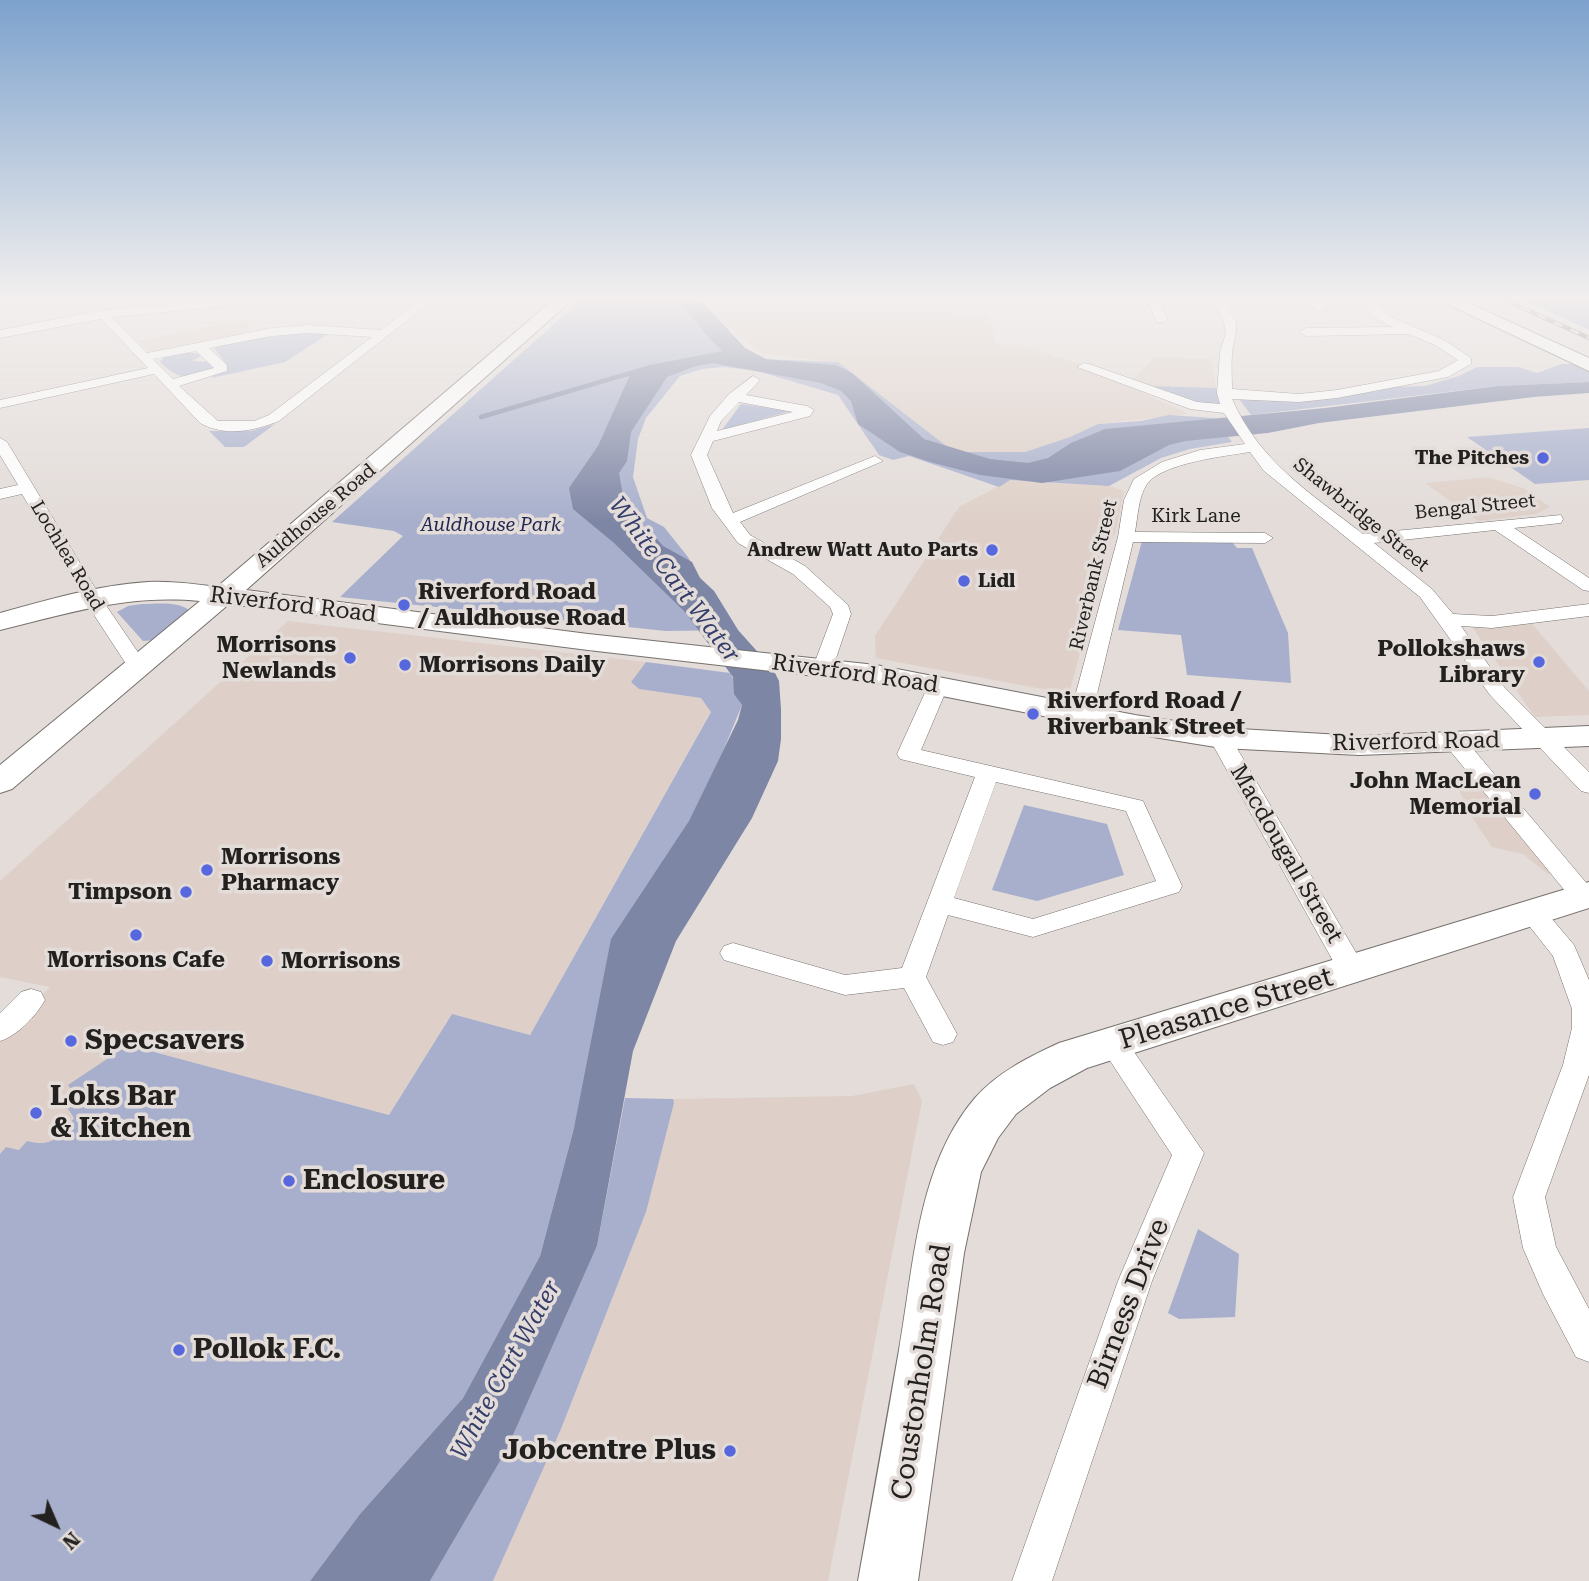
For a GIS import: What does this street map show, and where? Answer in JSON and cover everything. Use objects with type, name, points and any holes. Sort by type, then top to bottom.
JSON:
[{"type":"street","points":[[0,404],[139,374]]},
{"type":"street","points":[[160,374],[208,422],[222,427],[242,427],[274,418],[333,374]]},
{"type":"street","points":[[170,384],[207,374]]},
{"type":"street","name":"Auldhouse Road","points":[[0,782],[482,374]]},
{"type":"street","points":[[1103,374],[1195,407],[1230,412]]},
{"type":"street","name":"Shawbridge Street","points":[[1225,374],[1224,393],[1230,412],[1269,468],[1426,593],[1497,691],[1589,786]]},
{"type":"street","points":[[1224,393],[1299,398],[1337,394],[1443,374]]},
{"type":"street","points":[[752,380],[715,419],[699,455],[720,508],[744,539],[799,570],[829,594],[839,606],[842,614],[823,667]]},
{"type":"street","points":[[707,438],[805,413],[807,410],[734,397]]},
{"type":"street","name":"Lochlea Road","points":[[0,442],[92,598],[138,667]]},
{"type":"street","name":"Riverbank Street","points":[[1081,715],[1126,537],[1132,500],[1142,479],[1167,466],[1251,442]]},
{"type":"street","points":[[731,520],[875,461]]},
{"type":"street","points":[[851,471],[868,478]]},
{"type":"street","points":[[0,494],[26,488]]},
{"type":"street","name":"Bengal Street","points":[[1358,540],[1498,525],[1548,515]]},
{"type":"street","points":[[1498,525],[1589,586]]},
{"type":"street","name":"Kirk Lane","points":[[1126,537],[1253,540]]},
{"type":"street","name":"Riverford Road","points":[[0,622],[92,598],[152,590],[823,667],[939,684],[1081,715],[1220,738],[1325,744],[1589,736]]},
{"type":"street","points":[[1447,619],[1492,622],[1589,610]]},
{"type":"street","points":[[939,684],[908,754],[1135,806],[1170,887],[1033,928],[939,903]]},
{"type":"street","name":"Macdougall Street","points":[[1220,738],[1352,970]]},
{"type":"street","points":[[1455,742],[1587,896]]},
{"type":"street","points":[[943,1034],[912,976],[988,773]]},
{"type":"street","name":"Pleasance Street","points":[[961,1163],[983,1121],[1002,1099],[1041,1070],[1074,1055],[1587,896]]},
{"type":"street","points":[[1532,913],[1565,952],[1586,1009],[1586,1028],[1578,1065],[1529,1197],[1540,1248],[1589,1344]]},
{"type":"street","points":[[733,953],[845,985],[912,976]]},
{"type":"street","points":[[0,1030],[31,1000]]},
{"type":"street","name":"Birness Drive","points":[[1032,1581],[1135,1281],[1188,1153],[1113,1044]]},
{"type":"street","name":"Coustonholm Road","points":[[888,1581],[943,1237],[961,1163]]},
{"type":"shaded area","points":[[852,374],[1112,374],[1129,379],[1139,374],[1214,374],[1216,388],[1130,387],[1189,414],[1098,424],[1070,437],[1025,452],[954,452]]},
{"type":"shaded area","points":[[1488,477],[1523,488],[1550,507],[1536,514],[1478,521],[1425,483]]},
{"type":"shaded area","points":[[1010,480],[1109,486],[1124,491],[1115,533],[1108,547],[1069,694],[876,658],[875,636],[959,507]]},
{"type":"shaded area","points":[[288,621],[646,662],[631,682],[639,689],[701,698],[711,711],[530,1035],[452,1014],[389,1115],[128,1045],[73,1092],[68,1109],[74,1118],[55,1140],[19,1150],[6,1147],[0,1154],[0,1039],[50,987],[0,977],[0,881]]},
{"type":"shaded area","name":"Pollokshaws Library","points":[[1470,624],[1532,624],[1589,691],[1589,715],[1535,717]]},
{"type":"shaded area","points":[[1446,774],[1476,775],[1553,873],[1548,874],[1523,854],[1492,847],[1461,801],[1463,798],[1453,779]]},
{"type":"shaded area","points":[[914,1084],[922,1101],[828,1581],[493,1581],[561,1429],[646,1212],[673,1099],[852,1096]]},
{"type":"green space","points":[[176,374],[196,374],[186,376]]},
{"type":"green space","name":"Auldhouse Park","points":[[498,374],[687,374],[680,376],[646,418],[638,439],[633,477],[647,518],[664,527],[688,557],[700,578],[714,591],[738,630],[666,631],[340,597],[403,536],[394,531],[332,522]]},
{"type":"green space","name":"Auldhouse Park","points":[[766,374],[853,374],[954,452],[1025,452],[1070,437],[1098,424],[1141,421],[1169,415],[1214,418],[1232,442],[1190,449],[1161,458],[1109,486],[1010,480],[999,487],[909,456],[893,460],[879,455],[838,395]]},
{"type":"green space","points":[[1463,374],[1589,374],[1589,382],[1498,386],[1251,415],[1239,399],[1294,402],[1387,387],[1425,386]]},
{"type":"green space","points":[[1148,386],[1216,388],[1222,406],[1193,404]]},
{"type":"green space","points":[[741,404],[791,411],[722,430]]},
{"type":"green space","points":[[275,424],[244,447],[225,447],[209,431],[251,431]]},
{"type":"green space","name":"The Pitches","points":[[1589,428],[1589,480],[1535,484],[1467,437]]},
{"type":"green space","points":[[1142,541],[1231,541],[1237,548],[1252,548],[1288,633],[1291,683],[1187,675],[1181,635],[1118,630]]},
{"type":"green space","points":[[173,604],[189,610],[157,640],[143,641],[117,612],[128,606]]},
{"type":"green space","points":[[646,662],[730,673],[742,705],[689,822],[574,1128],[540,1256],[463,1398],[360,1514],[310,1581],[0,1581],[0,1154],[6,1147],[19,1150],[27,1141],[43,1143],[55,1139],[74,1118],[68,1109],[59,1107],[73,1092],[68,1085],[128,1045],[389,1115],[452,1014],[530,1035],[711,712],[701,698],[639,689],[631,682]]},
{"type":"green space","points":[[1024,805],[1107,824],[1124,875],[1037,901],[992,890]]},
{"type":"green space","points":[[625,1098],[673,1099],[674,1103],[646,1212],[561,1429],[493,1581],[430,1581],[506,1451],[597,1246]]},
{"type":"green space","points":[[1198,1229],[1239,1254],[1235,1317],[1179,1319],[1168,1313]]},
{"type":"water","name":"White Cart Water","points":[[675,374],[667,377],[631,432],[627,461],[619,473],[626,513],[633,522],[651,532],[663,546],[692,562],[700,578],[714,591],[738,630],[773,669],[779,681],[781,709],[778,761],[752,818],[676,941],[633,1051],[597,1246],[506,1451],[430,1581],[310,1581],[360,1514],[463,1398],[540,1256],[574,1128],[611,939],[689,821],[738,720],[742,705],[734,694],[733,677],[685,612],[614,543],[573,509],[569,488],[598,446],[630,375]]},
{"type":"water","points":[[771,374],[853,374],[924,439],[990,459],[1028,463],[1048,458],[1071,443],[1105,429],[1325,408],[1498,386],[1589,382],[1589,393],[1534,397],[1319,423],[1268,433],[1185,441],[1169,445],[1120,471],[1042,483],[980,475],[900,452],[858,424],[851,401],[841,391],[821,383]]},
{"type":"waterway","points":[[481,417],[628,374]]},
{"type":"place","name":"The Pitches","points":[[1543,458]]},
{"type":"place","name":"Andrew Watt Auto Parts","points":[[992,550]]},
{"type":"place","name":"Lidl","points":[[964,581]]},
{"type":"place","name":"Riverford Road / Auldhouse Road","points":[[404,605]]},
{"type":"place","name":"Morrisons Newlands","points":[[350,658]]},
{"type":"place","name":"Pollokshaws Library","points":[[1539,662]]},
{"type":"place","name":"Morrisons Daily","points":[[405,665]]},
{"type":"place","name":"Riverford Road / Riverbank Street","points":[[1033,714]]},
{"type":"place","name":"John MacLean Memorial","points":[[1535,794]]},
{"type":"place","name":"Morrisons Pharmacy","points":[[207,870]]},
{"type":"place","name":"Timpson","points":[[186,892]]},
{"type":"place","name":"Morrisons Cafe","points":[[136,935]]},
{"type":"place","name":"Morrisons","points":[[267,961]]},
{"type":"place","name":"Specsavers","points":[[71,1041]]},
{"type":"place","name":"Loks Bar & Kitchen","points":[[36,1113]]},
{"type":"place","name":"Enclosure","points":[[289,1181]]},
{"type":"place","name":"Pollok F.C.","points":[[179,1350]]},
{"type":"place","name":"Jobcentre Plus","points":[[730,1451]]}]
